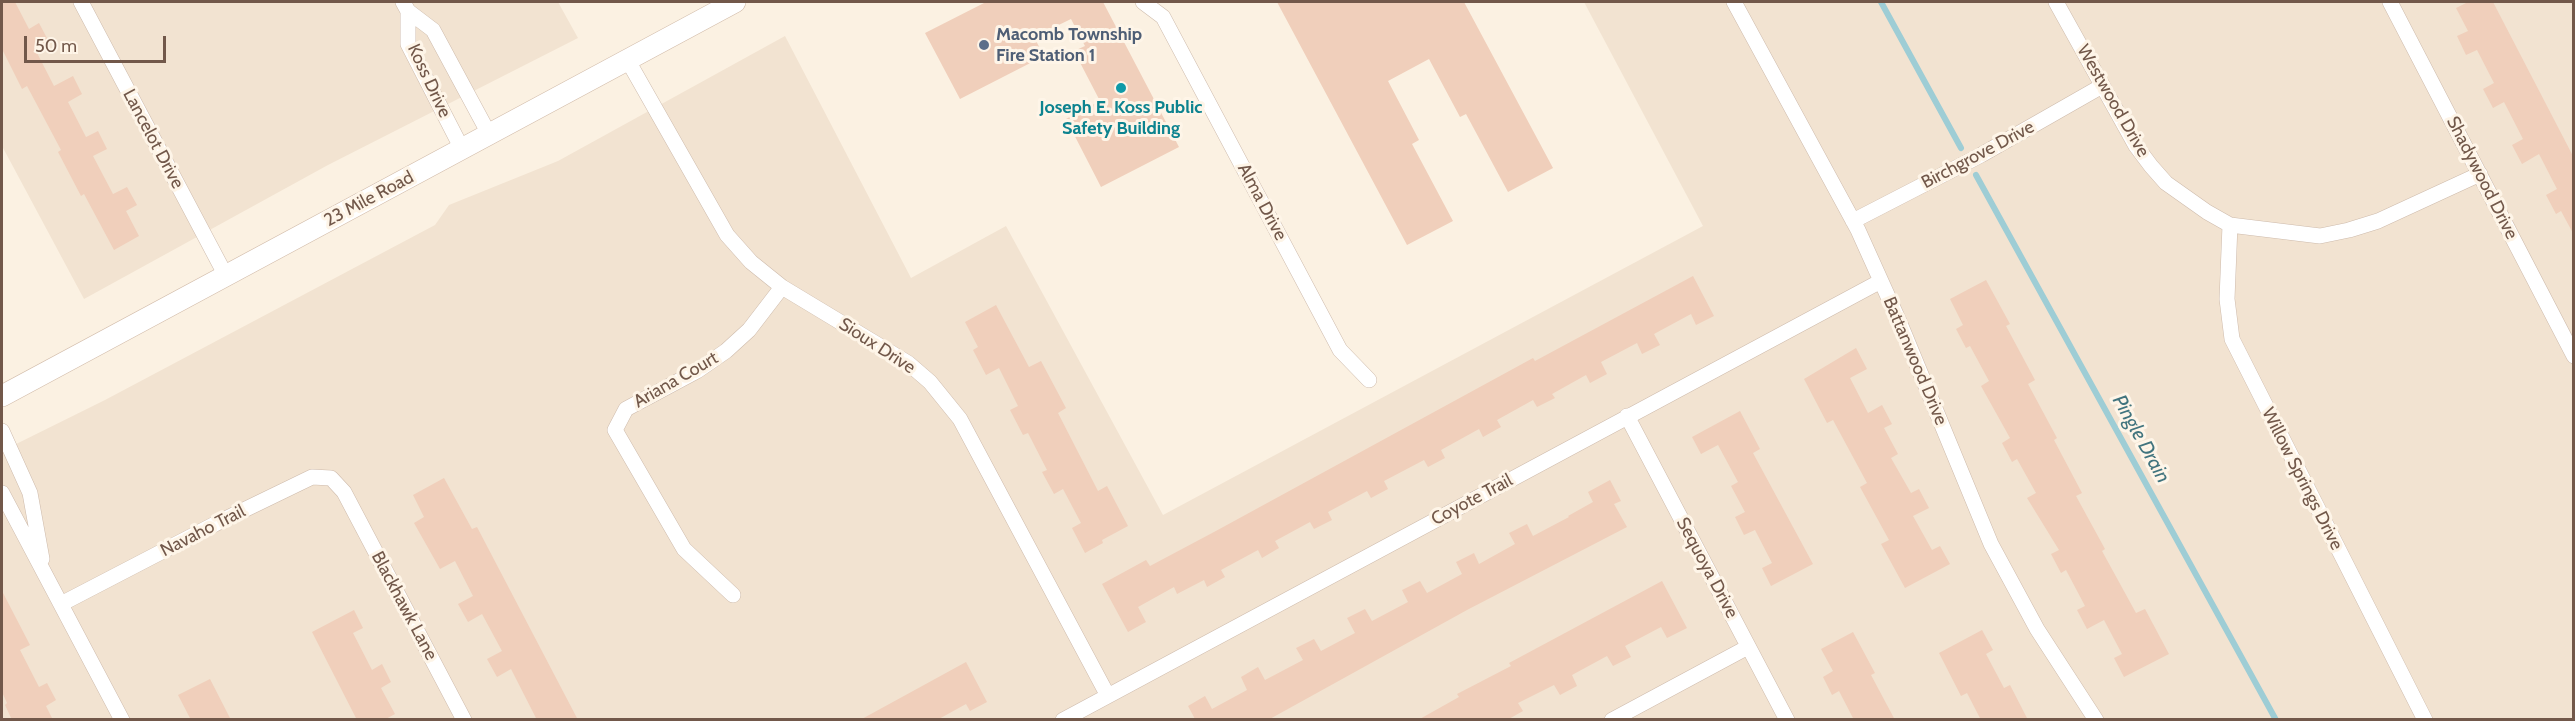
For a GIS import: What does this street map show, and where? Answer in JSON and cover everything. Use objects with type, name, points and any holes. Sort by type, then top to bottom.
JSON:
[{"type":"main road","name":"23 Mile Road","points":[[2,396],[735,2]]},
{"type":"street","name":"Lancelot Drive","points":[[81,2],[226,276]]},
{"type":"street","name":"Alma Drive","points":[[1143,2],[1163,17],[1340,350],[1369,380]]},
{"type":"street","name":"Alma Drive","points":[[1163,2],[1163,17]]},
{"type":"street","name":"Battanwood Drive","points":[[1734,2],[1853,221],[1881,281],[1991,544],[2037,629],[2096,720]]},
{"type":"street","name":"Westwood Drive","points":[[2056,2],[2136,146],[2166,183],[2230,225],[2320,236],[2378,221],[2480,174]]},
{"type":"street","name":"Shadywood Drive","points":[[2390,2],[2574,356]]},
{"type":"street","name":"Koss Drive","points":[[405,6],[433,30],[489,134]]},
{"type":"street","name":"Koss Drive","points":[[405,6],[408,44],[462,149]]},
{"type":"street","name":"Sioux Drive","points":[[627,59],[727,235],[751,262],[782,287],[908,363],[945,399],[960,419],[1108,696]]},
{"type":"street","name":"Birchgrove Drive","points":[[1853,221],[1981,155],[2102,86]]},
{"type":"street","name":"Willow Springs Drive","points":[[2230,225],[2227,299],[2232,339],[2425,720]]},
{"type":"street","name":"Coyote Trail","points":[[1063,720],[1881,281]]},
{"type":"street","name":"Ariana Court","points":[[733,595],[684,549],[615,430],[626,409],[697,370],[726,351],[749,330],[782,287]]},
{"type":"street","name":"Sequoya Drive","points":[[1627,416],[1786,720]]},
{"type":"street","points":[[2,431],[30,493],[44,570]]},
{"type":"street","name":"Navaho Trail","points":[[61,604],[215,524],[312,477],[331,478],[344,492]]},
{"type":"street","name":"Blackhawk Lane","points":[[344,492],[464,720]]},
{"type":"street","points":[[2,493],[122,720]]},
{"type":"street","points":[[1612,720],[1748,647]]},
{"type":"shaded area","points":[[2,2],[558,2],[578,38],[328,165],[84,299],[2,146]]},
{"type":"shaded area","points":[[1584,2],[2573,2],[2573,719],[2,720],[2,451],[105,400],[435,225],[449,205],[558,161],[785,36],[911,278],[1006,226],[1163,515],[1703,226]]},
{"type":"building","points":[[2,2],[15,2],[29,29],[39,23],[49,42],[35,49],[54,86],[73,76],[82,94],[68,102],[86,137],[98,131],[107,149],[93,156],[113,194],[127,187],[137,205],[126,211],[139,236],[114,250],[84,194],[81,196],[58,152],[61,150],[27,86],[22,89],[2,49]]},
{"type":"building","name":"Joseph E. Koss Public Safety Building","points":[[986,2],[1103,2],[1179,147],[1101,187],[1066,119],[1100,101],[1074,51],[1085,46],[1071,19],[1034,37],[1044,56],[960,99],[925,33]]},
{"type":"building","points":[[1277,2],[1464,2],[1553,168],[1508,192],[1466,114],[1460,117],[1429,59],[1388,81],[1419,140],[1412,144],[1453,221],[1407,245]]},
{"type":"building","points":[[2468,2],[2493,2],[2574,158],[2574,235],[2561,211],[2556,214],[2546,195],[2557,189],[2539,154],[2522,164],[2512,145],[2523,139],[2504,102],[2493,108],[2483,89],[2494,83],[2477,50],[2466,55],[2457,36],[2468,31],[2456,8]]},
{"type":"building","points":[[1693,276],[1714,316],[1696,325],[1691,314],[1654,334],[1660,345],[1642,354],[1637,343],[1601,362],[1607,374],[1590,383],[1586,375],[1552,394],[1555,398],[1537,407],[1533,400],[1497,420],[1501,427],[1483,437],[1479,429],[1441,450],[1445,458],[1428,467],[1424,460],[1384,481],[1388,489],[1371,498],[1367,491],[1328,512],[1332,520],[1314,529],[1310,522],[1275,541],[1279,548],[1262,558],[1258,550],[1221,570],[1225,577],[1207,587],[1204,580],[1177,594],[1174,587],[1138,607],[1146,622],[1128,632],[1102,584],[1146,560],[1150,566],[1533,358],[1535,361]]},
{"type":"building","points":[[1986,280],[2010,324],[2006,326],[2035,380],[2028,384],[2057,438],[2054,440],[2082,493],[2076,496],[2105,549],[2102,551],[2136,613],[2145,609],[2169,654],[2124,677],[2114,658],[2122,654],[2104,620],[2087,629],[2077,610],[2085,606],[2066,570],[2061,573],[2051,554],[2059,550],[2027,498],[2036,493],[2017,459],[2012,462],[2002,443],[2010,438],[1981,386],[1989,381],[1970,346],[1966,348],[1956,329],[1963,325],[1950,299]]},
{"type":"building","points":[[996,305],[1029,367],[1041,361],[1066,408],[1058,413],[1098,491],[1107,486],[1128,526],[1102,540],[1103,543],[1085,553],[1072,528],[1081,523],[1063,489],[1054,494],[1042,472],[1047,470],[1028,433],[1023,435],[1010,410],[1018,406],[999,368],[986,375],[973,350],[978,347],[965,322]]},
{"type":"building","points":[[1856,348],[1867,369],[1850,378],[1868,413],[1882,405],[1892,424],[1884,428],[1898,454],[1891,458],[1911,493],[1919,489],[1929,508],[1913,516],[1932,550],[1940,546],[1950,564],[1905,588],[1881,544],[1889,540],[1860,487],[1867,483],[1833,420],[1827,423],[1804,379]]},
{"type":"building","points":[[1740,411],[1760,449],[1753,453],[1813,564],[1771,586],[1762,568],[1772,563],[1755,530],[1744,535],[1735,517],[1745,512],[1731,486],[1738,482],[1718,445],[1701,454],[1692,437]]},
{"type":"building","points":[[444,478],[472,529],[477,527],[578,720],[537,720],[511,669],[497,677],[487,659],[502,651],[482,614],[468,622],[458,604],[473,596],[455,561],[440,569],[414,523],[424,517],[413,495]]},
{"type":"building","points":[[1610,480],[1621,501],[1614,504],[1627,527],[1467,610],[1268,720],[1193,720],[1195,719],[1188,706],[1205,696],[1212,709],[1247,690],[1241,677],[1258,667],[1265,680],[1303,660],[1296,648],[1314,639],[1321,651],[1355,633],[1347,618],[1365,609],[1372,621],[1408,602],[1402,590],[1420,581],[1427,593],[1462,574],[1456,562],[1474,553],[1479,564],[1515,544],[1509,533],[1527,524],[1533,536],[1569,517],[1593,502],[1588,492]]},
{"type":"building","points":[[1662,581],[1687,628],[1667,638],[1661,627],[1625,646],[1631,657],[1613,666],[1607,656],[1572,675],[1577,686],[1560,695],[1554,685],[1518,703],[1523,711],[1507,720],[1418,720],[1459,697],[1457,694],[1511,666],[1509,663]]},
{"type":"building","points":[[2,591],[30,645],[20,650],[39,687],[47,683],[56,700],[46,706],[53,720],[12,720],[5,705],[7,703],[2,692]]},
{"type":"building","points":[[354,610],[363,628],[353,633],[372,670],[382,664],[391,682],[381,688],[395,714],[384,720],[357,720],[312,632]]},
{"type":"building","points":[[1982,630],[1993,650],[1986,654],[2004,688],[2010,685],[2028,720],[1981,720],[1967,693],[1961,696],[1939,653]]},
{"type":"building","points":[[1853,632],[1875,673],[1871,675],[1895,720],[1854,720],[1839,691],[1832,695],[1823,677],[1833,671],[1821,649]]},
{"type":"building","points":[[966,662],[987,702],[970,711],[966,704],[937,720],[860,720]]},
{"type":"building","points":[[210,679],[231,720],[191,720],[178,695]]},
{"type":"waterway","name":"Pingle Drain","points":[[1881,2],[1961,148]]},
{"type":"waterway","name":"Pingle Drain","points":[[1976,175],[2276,720]]},
{"type":"place","name":"Macomb Township Fire Station 1","points":[[984,45]]},
{"type":"place","name":"Joseph E. Koss Public Safety Building","points":[[1121,88]]}]
